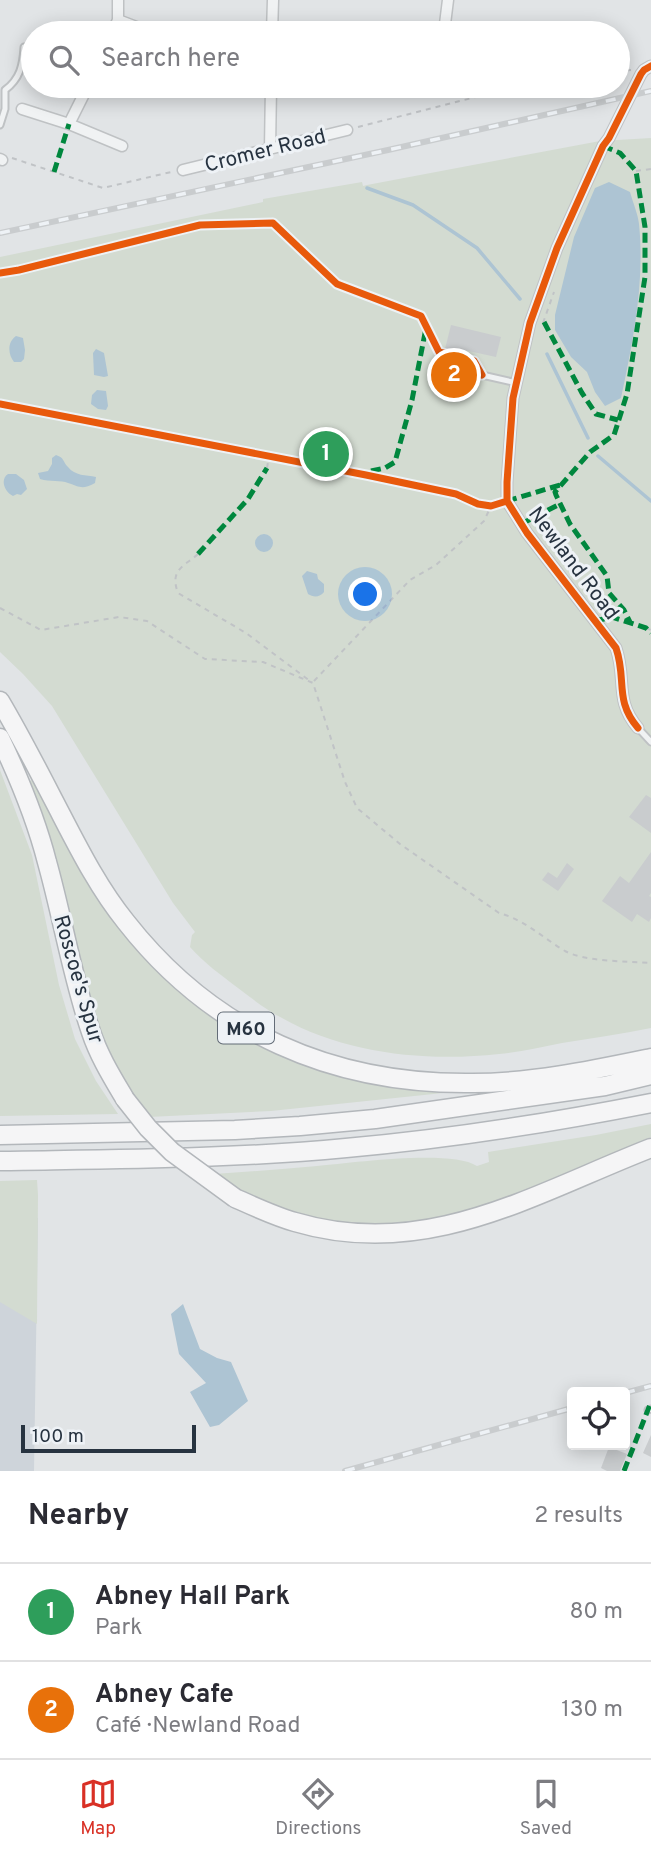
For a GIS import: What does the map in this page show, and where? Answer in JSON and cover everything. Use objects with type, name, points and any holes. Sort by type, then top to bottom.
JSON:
[{"type":"highway","name":"M60","points":[[0,701],[84,859],[124,921],[180,981],[237,1024],[305,1056],[339,1067],[369,1075],[416,1081],[507,1081],[594,1070],[651,1058]]},
{"type":"highway","name":"Roscoe's Spur","points":[[0,738],[27,797],[47,862],[76,985],[91,1035],[107,1069],[125,1099],[148,1128],[172,1152],[236,1198],[295,1222],[333,1230],[394,1234],[411,1232],[460,1223],[494,1212],[651,1148]]},
{"type":"highway","points":[[0,1135],[300,1126],[375,1119],[605,1086],[651,1075]]},
{"type":"highway","points":[[0,1161],[238,1156],[345,1148],[516,1128],[651,1103]]},
{"type":"street","points":[[118,0],[118,20]]},
{"type":"street","points":[[272,21],[273,0]]},
{"type":"street","points":[[445,21],[448,0]]},
{"type":"street","name":"Newland Road","points":[[630,96],[641,74],[651,66]]},
{"type":"street","points":[[69,124],[82,98]]},
{"type":"street","points":[[270,149],[271,98]]},
{"type":"street","name":"Newland Road","points":[[629,98],[603,146],[557,248],[530,323],[511,420],[507,501],[527,533],[616,648],[622,668],[622,702],[638,728]]},
{"type":"street","points":[[22,109],[69,124],[122,146]]},
{"type":"street","name":"Cromer Road","points":[[183,170],[347,130]]},
{"type":"lane","points":[[0,125],[5,109],[5,90],[12,85],[21,70]]},
{"type":"lane","points":[[482,375],[517,383]]},
{"type":"lane","points":[[638,728],[651,742]]},
{"type":"path","points":[[347,130],[472,98]]},
{"type":"path","points":[[1,159],[7,157],[103,188],[183,170]]},
{"type":"path","points":[[636,171],[651,169]]},
{"type":"path","points":[[256,454],[281,459]]},
{"type":"path","points":[[267,468],[269,456]]},
{"type":"path","points":[[478,504],[491,506],[507,501]]},
{"type":"path","points":[[313,682],[410,580],[436,565],[484,521],[491,506]]},
{"type":"path","points":[[198,554],[177,572],[177,593],[246,633],[313,682],[357,808],[378,827],[499,914],[513,917],[566,952],[579,957],[651,963]]},
{"type":"path","points":[[0,608],[41,630],[119,617],[147,621],[205,659],[262,662],[313,682]]},
{"type":"path","points":[[646,628],[651,630]]},
{"type":"shaded area","points":[[651,138],[651,1028],[515,1052],[472,1056],[416,1056],[333,1040],[265,1008],[213,969],[190,947],[195,932],[173,903],[52,706],[0,652],[0,257],[263,202],[263,199],[362,182],[363,186],[600,141]]},
{"type":"shaded area","points":[[0,770],[32,855],[59,985],[75,1039],[96,1081],[118,1114],[0,1116]]},
{"type":"shaded area","points":[[34,779],[122,928],[302,1062],[359,1081],[409,1089],[462,1091],[271,1111],[149,1117],[117,1069],[95,1021],[59,875],[28,782]]},
{"type":"shaded area","points":[[651,1124],[651,1137],[541,1186],[449,1217],[381,1227],[323,1222],[266,1204],[214,1174],[424,1158],[446,1158],[477,1166],[489,1162],[488,1152]]},
{"type":"shaded area","points":[[37,1180],[37,1324],[0,1302],[0,1181]]},
{"type":"shaded area","points":[[0,1218],[38,1218],[34,1471],[0,1471]]},
{"type":"water","points":[[609,182],[630,192],[639,224],[640,268],[634,333],[621,398],[605,406],[595,392],[587,372],[571,357],[555,330],[555,315],[574,237],[595,188]]},
{"type":"water","points":[[16,336],[23,338],[25,350],[21,362],[14,362],[10,352],[11,342]]},
{"type":"water","points":[[96,349],[104,353],[108,376],[94,375],[93,353]]},
{"type":"water","points":[[97,390],[106,391],[106,410],[91,404],[92,395]]},
{"type":"water","points":[[56,455],[74,472],[96,477],[95,483],[81,487],[40,479],[38,473],[48,471],[52,458]]},
{"type":"water","points":[[8,474],[16,474],[24,480],[27,489],[21,495],[13,496],[5,489],[4,479]]},
{"type":"water","points":[[264,534],[270,537],[273,543],[270,549],[264,552],[258,549],[255,543],[258,537]]},
{"type":"water","points":[[307,571],[317,574],[324,584],[324,592],[321,595],[308,594],[302,576]]},
{"type":"water","points":[[183,1304],[200,1349],[231,1362],[248,1401],[219,1425],[210,1427],[190,1392],[206,1383],[179,1354],[171,1314]]},
{"type":"building","points":[[451,325],[501,337],[496,357],[445,349]]},
{"type":"building","points":[[450,361],[462,364],[457,389],[444,386]]},
{"type":"building","points":[[646,795],[651,798],[651,833],[629,817]]},
{"type":"building","points":[[651,852],[651,918],[649,922],[637,914],[632,922],[602,901],[620,876],[629,883]]},
{"type":"building","points":[[567,863],[574,869],[558,891],[542,880],[548,872],[557,878]]},
{"type":"building","points":[[651,1435],[651,1457],[643,1453]]},
{"type":"building","points":[[608,1450],[627,1454],[620,1471],[601,1468]]},
{"type":"waterway","points":[[367,188],[413,205],[477,248],[520,299]]},
{"type":"waterway","points":[[547,354],[588,438]]},
{"type":"waterway","points":[[598,456],[651,501]]},
{"type":"railway","points":[[630,96],[651,91]]},
{"type":"railway","points":[[0,233],[620,98]]},
{"type":"railway","points":[[630,1392],[651,1386]]},
{"type":"railway","points":[[345,1471],[567,1409]]},
{"type":"marked path","points":[[54,172],[69,124]]},
{"type":"marked path","points":[[603,146],[620,153],[636,171],[645,227],[645,277],[627,394],[614,435],[590,452],[555,492],[570,524],[607,576],[609,593],[624,610],[630,622]]},
{"type":"marked path","points":[[544,322],[596,414],[618,420]]},
{"type":"marked path","points":[[371,471],[385,468],[395,462],[412,400],[426,328]]},
{"type":"marked path","points":[[198,554],[248,499],[267,468]]},
{"type":"marked path","points":[[507,501],[560,485]]},
{"type":"marked path","points":[[521,524],[560,504]]},
{"type":"marked path","points":[[595,621],[612,617],[646,628],[651,633]]},
{"type":"marked path","points":[[624,1471],[651,1402]]},
{"type":"cycle path","points":[[630,96],[641,74],[651,66]]},
{"type":"cycle path","points":[[629,98],[603,146],[557,248],[530,323],[513,398],[507,501],[527,533],[616,648],[623,699],[638,728]]},
{"type":"cycle path","points":[[0,273],[200,225],[273,223],[337,284],[421,316],[439,352],[474,361],[482,375]]},
{"type":"cycle path","points":[[0,404],[366,475],[456,494],[478,504],[491,506],[507,501]]},
{"type":"place","name":"Abney Cafe","points":[[454,375]]},
{"type":"place","name":"Abney Hall Park","points":[[326,454]]}]
